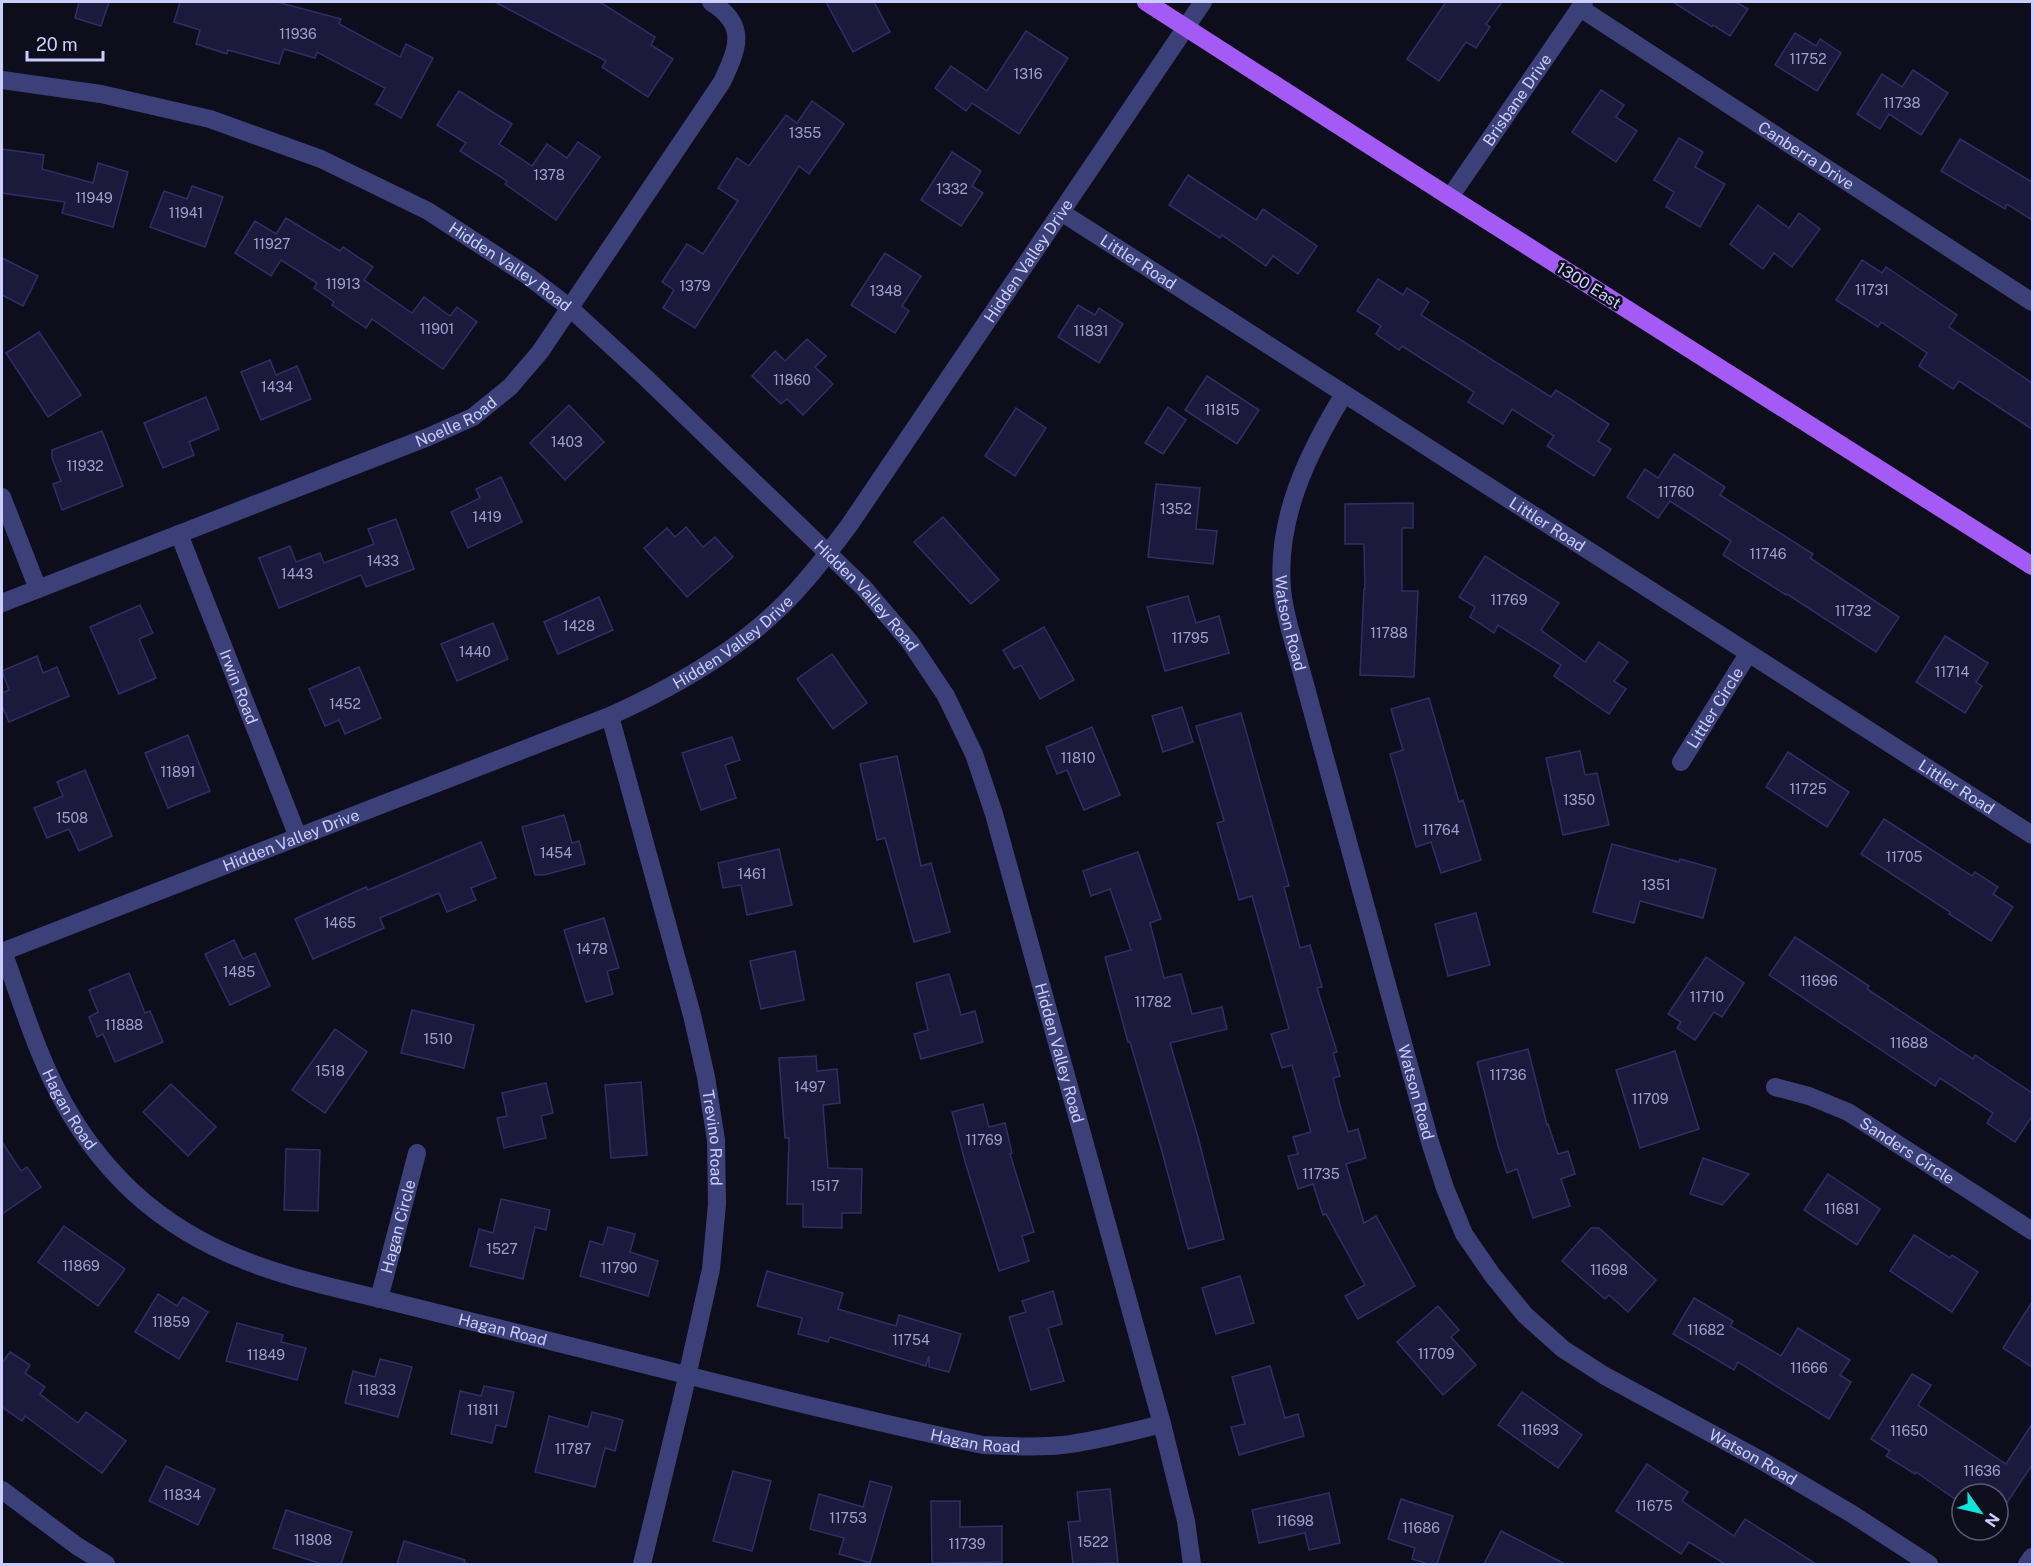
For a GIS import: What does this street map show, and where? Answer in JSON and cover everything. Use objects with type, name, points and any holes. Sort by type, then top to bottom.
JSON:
[{"type":"main road","name":"1300 East","points":[[1146,2],[2032,566]]},
{"type":"street","name":"Noelle Road","points":[[2,603],[428,437],[473,417],[510,387],[540,352],[722,82],[735,48],[736,33],[734,22],[711,2]]},
{"type":"street","name":"Hidden Valley Drive","points":[[2,952],[610,716],[672,686],[731,648],[806,580],[848,527],[1203,2]]},
{"type":"street","name":"Brisbane Drive","points":[[1450,197],[1582,5]]},
{"type":"street","name":"Canberra Drive","points":[[1582,5],[2032,302]]},
{"type":"street","name":"Hidden Valley Road","points":[[2,80],[102,94],[210,119],[321,159],[428,212],[528,276],[570,308],[864,588],[910,642],[946,696],[974,754],[994,814],[1162,1424],[1186,1521],[1192,1564]]},
{"type":"street","name":"Littler Road","points":[[1061,212],[2032,836]]},
{"type":"street","name":"Watson Road","points":[[1344,394],[1320,435],[1302,473],[1292,504],[1281,556],[1282,590],[1289,626],[1430,1142],[1445,1188],[1464,1234],[1493,1276],[1525,1315],[1563,1349],[1605,1376],[1764,1462],[1852,1514],[1929,1564]]},
{"type":"street","points":[[2,497],[38,589]]},
{"type":"street","name":"Irwin Road","points":[[179,534],[298,837]]},
{"type":"street","name":"Littler Circle","points":[[1681,762],[1748,654]]},
{"type":"street","name":"Trevino Road","points":[[610,716],[692,1015],[706,1077],[716,1140],[717,1204],[711,1269],[642,1564]]},
{"type":"street","name":"Hagan Road","points":[[2,952],[56,1088],[70,1114],[89,1141],[132,1190],[182,1230],[242,1261],[277,1273],[379,1299],[983,1445],[1021,1447],[1060,1445],[1162,1424]]},
{"type":"street","name":"Sanders Circle","points":[[1775,1087],[1809,1096],[1848,1112],[2032,1231]]},
{"type":"street","name":"Hagan Circle","points":[[379,1299],[417,1153]]},
{"type":"street","points":[[2,1490],[77,1546],[106,1564]]},
{"type":"street","points":[[2027,1564],[2032,1557]]},
{"type":"building","points":[[79,2],[109,2],[101,26],[75,18]]},
{"type":"building","points":[[180,2],[277,2],[341,19],[339,24],[400,57],[406,44],[433,58],[401,118],[376,104],[385,88],[317,52],[315,58],[284,49],[279,64],[228,50],[227,54],[196,44],[200,30],[174,22]]},
{"type":"building","points":[[495,2],[600,2],[655,37],[651,45],[673,59],[648,97],[602,67],[606,61]]},
{"type":"building","points":[[826,2],[874,2],[890,32],[853,52]]},
{"type":"building","points":[[1446,2],[1502,2],[1486,24],[1490,27],[1476,48],[1466,42],[1439,81],[1407,59]]},
{"type":"building","points":[[1673,2],[1736,2],[1748,9],[1730,36]]},
{"type":"building","points":[[1026,31],[1068,58],[1019,134],[972,103],[966,111],[935,88],[951,66],[987,91]]},
{"type":"building","points":[[1795,33],[1816,46],[1820,39],[1841,53],[1817,91],[1775,65]]},
{"type":"building","points":[[1913,70],[1948,93],[1921,135],[1889,114],[1880,129],[1857,114],[1882,74],[1902,87]]},
{"type":"building","points":[[1601,90],[1624,105],[1616,117],[1637,131],[1616,162],[1572,132]]},
{"type":"building","points":[[459,91],[512,124],[499,144],[532,166],[547,144],[567,158],[578,142],[600,157],[556,220],[505,184],[507,181],[460,151],[466,143],[437,125]]},
{"type":"building","points":[[812,101],[844,124],[809,174],[799,166],[695,328],[663,308],[674,290],[662,282],[687,244],[703,254],[738,201],[718,188],[737,158],[749,166],[786,115],[797,123]]},
{"type":"building","points":[[1679,138],[1703,152],[1695,167],[1725,184],[1700,227],[1666,207],[1674,192],[1654,180]]},
{"type":"building","points":[[1960,139],[2032,182],[2032,220],[2007,204],[2005,209],[1941,171]]},
{"type":"building","points":[[2,149],[44,155],[42,169],[93,183],[98,163],[128,172],[113,227],[62,213],[65,202],[2,193]]},
{"type":"building","points":[[952,152],[981,171],[972,186],[983,193],[961,226],[921,200]]},
{"type":"building","points":[[1188,175],[1256,220],[1263,209],[1317,246],[1298,274],[1273,256],[1266,266],[1222,235],[1220,238],[1169,205]]},
{"type":"building","points":[[192,186],[223,197],[205,247],[150,227],[164,191],[187,199]]},
{"type":"building","points":[[1758,205],[1789,228],[1799,213],[1820,229],[1792,267],[1774,253],[1763,269],[1730,244]]},
{"type":"building","points":[[286,218],[340,251],[343,247],[373,267],[364,280],[412,313],[424,297],[450,316],[457,307],[477,322],[443,369],[372,319],[366,328],[332,305],[334,302],[314,288],[317,283],[281,260],[271,276],[235,253],[255,221],[276,234]]},
{"type":"building","points":[[885,253],[921,276],[902,306],[909,311],[895,333],[851,305]]},
{"type":"building","points":[[2,258],[38,276],[23,306],[2,295]]},
{"type":"building","points":[[1862,260],[1882,273],[1886,267],[1957,315],[1949,327],[2032,383],[2032,429],[1959,381],[1953,389],[1919,366],[1927,353],[1881,322],[1878,327],[1836,300]]},
{"type":"building","points":[[1378,279],[1403,295],[1407,288],[1429,302],[1421,315],[1551,397],[1556,390],[1609,424],[1598,441],[1611,449],[1594,476],[1547,446],[1554,436],[1512,409],[1503,424],[1468,402],[1474,392],[1402,346],[1399,350],[1376,334],[1381,326],[1357,311]]},
{"type":"building","points":[[1078,305],[1095,315],[1099,308],[1123,324],[1099,363],[1058,337]]},
{"type":"building","points":[[39,332],[81,395],[48,417],[6,353]]},
{"type":"building","points":[[807,339],[826,356],[815,367],[833,384],[803,415],[787,399],[781,404],[752,376],[775,351],[785,361]]},
{"type":"building","points":[[270,360],[276,375],[297,366],[311,399],[261,420],[241,372]]},
{"type":"building","points":[[1207,376],[1259,410],[1237,444],[1185,410]]},
{"type":"building","points":[[206,397],[219,429],[189,442],[194,455],[163,468],[144,423]]},
{"type":"building","points":[[569,405],[604,442],[565,480],[530,443]]},
{"type":"building","points":[[1168,407],[1186,420],[1163,454],[1145,443]]},
{"type":"building","points":[[1016,408],[1046,428],[1015,476],[985,456]]},
{"type":"building","points":[[102,431],[123,486],[62,510],[53,484],[61,481],[52,458],[52,450]]},
{"type":"building","points":[[1674,454],[1725,487],[1720,495],[1813,554],[1810,558],[1899,617],[1876,652],[1723,555],[1731,541],[1670,501],[1658,518],[1627,497],[1645,469],[1658,478]]},
{"type":"building","points":[[501,477],[522,522],[468,548],[451,512],[480,498],[476,489]]},
{"type":"building","points":[[1156,484],[1200,488],[1196,529],[1217,531],[1213,564],[1148,557]]},
{"type":"building","points":[[1413,503],[1413,528],[1402,528],[1402,591],[1418,591],[1414,677],[1360,675],[1365,589],[1364,544],[1345,544],[1345,504]]},
{"type":"building","points":[[943,517],[999,580],[971,604],[914,542]]},
{"type":"building","points":[[396,519],[414,569],[366,587],[361,575],[279,608],[259,558],[290,546],[296,562],[320,553],[324,563],[374,544],[368,529]]},
{"type":"building","points":[[686,527],[703,547],[715,537],[733,557],[687,597],[644,548],[667,528],[675,537]]},
{"type":"building","points":[[1485,556],[1559,603],[1541,630],[1585,662],[1599,642],[1628,662],[1614,681],[1626,689],[1609,714],[1554,676],[1561,665],[1498,625],[1494,633],[1470,617],[1475,607],[1459,597]]},
{"type":"building","points":[[1188,596],[1196,623],[1219,616],[1229,653],[1165,671],[1147,607]]},
{"type":"building","points":[[599,597],[613,630],[558,654],[544,622]]},
{"type":"building","points":[[140,605],[153,633],[139,639],[156,678],[119,694],[90,627]]},
{"type":"building","points":[[493,623],[508,659],[457,681],[441,644]]},
{"type":"building","points":[[1044,627],[1074,680],[1040,699],[1021,665],[1014,669],[1003,650]]},
{"type":"building","points":[[1945,636],[1988,663],[1976,682],[1982,686],[1965,713],[1916,682]]},
{"type":"building","points":[[832,654],[867,703],[833,729],[797,679]]},
{"type":"building","points":[[37,656],[43,673],[57,667],[69,696],[9,722],[2,706],[2,693],[9,690],[2,671]]},
{"type":"building","points":[[359,667],[381,718],[345,734],[339,720],[325,726],[309,689]]},
{"type":"building","points":[[1429,698],[1459,802],[1463,800],[1481,860],[1441,873],[1431,842],[1416,847],[1390,754],[1403,750],[1391,709]]},
{"type":"building","points":[[1182,707],[1193,742],[1163,752],[1152,716]]},
{"type":"building","points":[[1241,713],[1289,886],[1284,887],[1300,948],[1310,945],[1322,987],[1317,988],[1337,1052],[1333,1053],[1340,1076],[1333,1078],[1341,1109],[1348,1132],[1358,1129],[1366,1158],[1346,1164],[1364,1223],[1376,1216],[1415,1286],[1358,1319],[1345,1296],[1365,1285],[1326,1214],[1323,1215],[1313,1184],[1298,1189],[1288,1156],[1298,1154],[1293,1137],[1311,1132],[1292,1065],[1282,1068],[1271,1034],[1289,1029],[1252,896],[1239,900],[1217,823],[1224,821],[1196,726]]},
{"type":"building","points":[[1092,727],[1120,795],[1084,810],[1067,770],[1057,774],[1046,747]]},
{"type":"building","points":[[188,735],[210,791],[168,808],[145,753]]},
{"type":"building","points":[[732,737],[740,760],[725,765],[736,798],[701,810],[682,753]]},
{"type":"building","points":[[1580,751],[1585,775],[1597,773],[1609,825],[1563,835],[1546,758]]},
{"type":"building","points":[[1788,752],[1849,792],[1827,827],[1766,787]]},
{"type":"building","points":[[897,756],[921,866],[931,863],[950,932],[914,942],[885,838],[877,840],[860,764]]},
{"type":"building","points":[[85,770],[112,836],[79,851],[69,829],[47,838],[34,808],[63,796],[57,782]]},
{"type":"building","points":[[564,815],[572,843],[579,841],[585,864],[544,875],[535,875],[522,827]]},
{"type":"building","points":[[1884,819],[1972,876],[1975,872],[1998,887],[1993,894],[2013,907],[1991,941],[1861,854]]},
{"type":"building","points":[[481,842],[496,878],[471,888],[476,900],[447,912],[439,893],[380,918],[384,928],[313,959],[295,919],[366,887],[368,890]]},
{"type":"building","points":[[1612,844],[1679,862],[1680,859],[1716,869],[1703,918],[1640,901],[1634,923],[1593,912]]},
{"type":"building","points":[[779,849],[792,905],[747,915],[741,885],[723,888],[718,863]]},
{"type":"building","points":[[1138,852],[1161,919],[1150,923],[1164,978],[1181,974],[1192,1014],[1222,1007],[1227,1029],[1170,1043],[1198,1137],[1224,1239],[1188,1249],[1105,957],[1131,950],[1110,889],[1091,896],[1083,871]]},
{"type":"building","points":[[1476,913],[1490,965],[1448,976],[1435,924]]},
{"type":"building","points":[[604,918],[619,968],[607,971],[613,994],[586,1002],[564,930]]},
{"type":"building","points":[[1795,937],[1869,986],[1867,989],[1973,1059],[1975,1055],[2032,1093],[2032,1116],[2015,1142],[1987,1123],[1993,1113],[1940,1078],[1935,1086],[1769,975]]},
{"type":"building","points":[[234,940],[243,959],[255,953],[270,986],[230,1005],[205,954]]},
{"type":"building","points":[[795,951],[804,1000],[761,1009],[750,961]]},
{"type":"building","points":[[1706,957],[1744,983],[1722,1017],[1714,1012],[1695,1040],[1677,1028],[1681,1022],[1668,1014]]},
{"type":"building","points":[[129,973],[145,1013],[150,1011],[163,1042],[115,1062],[103,1034],[97,1037],[89,1017],[98,1012],[89,990]]},
{"type":"building","points":[[949,974],[961,1015],[975,1011],[983,1042],[921,1059],[914,1034],[928,1030],[916,983]]},
{"type":"building","points":[[412,1010],[474,1025],[464,1068],[401,1053]]},
{"type":"building","points":[[335,1029],[367,1052],[325,1113],[292,1090]]},
{"type":"building","points":[[1528,1049],[1547,1125],[1558,1154],[1568,1151],[1575,1174],[1561,1179],[1570,1206],[1533,1218],[1517,1169],[1507,1173],[1477,1062]]},
{"type":"building","points":[[1675,1051],[1699,1129],[1640,1148],[1616,1070]]},
{"type":"building","points":[[816,1056],[817,1071],[837,1069],[840,1103],[823,1105],[828,1168],[862,1169],[861,1213],[842,1213],[842,1228],[803,1227],[803,1204],[787,1204],[789,1138],[785,1138],[779,1058]]},
{"type":"building","points":[[641,1082],[647,1155],[611,1158],[605,1085]]},
{"type":"building","points":[[546,1083],[553,1113],[541,1116],[546,1138],[504,1148],[497,1118],[507,1116],[502,1093]]},
{"type":"building","points":[[171,1084],[216,1127],[188,1156],[143,1112]]},
{"type":"building","points":[[983,1104],[989,1127],[1005,1123],[1012,1153],[1010,1154],[1034,1232],[1022,1236],[1029,1261],[999,1271],[952,1112]]},
{"type":"building","points":[[2,1142],[21,1171],[27,1167],[41,1187],[2,1214]]},
{"type":"building","points":[[286,1149],[320,1150],[318,1211],[284,1210]]},
{"type":"building","points":[[1703,1158],[1749,1174],[1722,1205],[1690,1194]]},
{"type":"building","points":[[1828,1174],[1880,1209],[1857,1245],[1804,1210]]},
{"type":"building","points":[[501,1199],[550,1210],[546,1230],[535,1227],[523,1279],[470,1266],[479,1229],[493,1233]]},
{"type":"building","points":[[64,1226],[125,1269],[98,1306],[38,1262]]},
{"type":"building","points":[[608,1227],[635,1234],[630,1252],[658,1261],[648,1296],[580,1276],[590,1241],[603,1245]]},
{"type":"building","points":[[1591,1228],[1599,1228],[1656,1280],[1628,1312],[1609,1295],[1605,1299],[1562,1261]]},
{"type":"building","points":[[1914,1235],[1950,1258],[1952,1255],[1978,1272],[1952,1312],[1890,1271]]},
{"type":"building","points":[[767,1271],[843,1293],[838,1309],[896,1326],[899,1315],[961,1334],[949,1372],[929,1367],[929,1356],[926,1366],[830,1337],[828,1342],[798,1334],[802,1318],[757,1306]]},
{"type":"building","points":[[1240,1276],[1254,1323],[1216,1334],[1202,1288]]},
{"type":"building","points":[[1053,1291],[1062,1324],[1048,1328],[1064,1381],[1031,1390],[1009,1317],[1026,1312],[1022,1301]]},
{"type":"building","points":[[158,1294],[177,1306],[183,1297],[208,1312],[179,1359],[135,1332]]},
{"type":"building","points":[[1694,1298],[1733,1321],[1730,1326],[1781,1356],[1798,1328],[1850,1360],[1840,1375],[1851,1382],[1829,1419],[1738,1362],[1734,1370],[1673,1334]]},
{"type":"building","points":[[2032,1302],[2032,1367],[2003,1348]]},
{"type":"building","points":[[1438,1306],[1459,1330],[1451,1337],[1476,1365],[1443,1395],[1397,1342]]},
{"type":"building","points":[[237,1323],[283,1335],[281,1342],[306,1348],[297,1380],[226,1361]]},
{"type":"building","points":[[10,1352],[30,1365],[25,1373],[45,1387],[40,1394],[78,1423],[86,1412],[126,1441],[102,1473],[25,1416],[22,1421],[2,1407],[2,1363]]},
{"type":"building","points":[[380,1359],[412,1367],[398,1417],[345,1403],[353,1371],[375,1377]]},
{"type":"building","points":[[1270,1366],[1285,1418],[1298,1414],[1304,1436],[1239,1455],[1231,1427],[1245,1424],[1232,1377]]},
{"type":"building","points":[[1912,1374],[1931,1385],[1918,1405],[2006,1464],[2032,1424],[2032,1465],[2010,1498],[2010,1482],[1950,1482],[1950,1496],[1916,1472],[1915,1474],[1886,1456],[1890,1451],[1871,1439]]},
{"type":"building","points":[[484,1386],[514,1392],[506,1427],[496,1425],[492,1443],[451,1434],[460,1391],[481,1396]]},
{"type":"building","points":[[1522,1392],[1582,1435],[1558,1468],[1498,1425]]},
{"type":"building","points":[[592,1412],[623,1420],[615,1451],[605,1448],[595,1487],[535,1472],[549,1416],[588,1427]]},
{"type":"building","points":[[1647,1464],[1688,1492],[1682,1501],[1734,1536],[1745,1519],[1816,1564],[1725,1564],[1689,1542],[1681,1554],[1616,1511]]},
{"type":"building","points":[[166,1466],[215,1489],[198,1525],[149,1501]]},
{"type":"building","points":[[733,1471],[771,1481],[752,1551],[713,1541]]},
{"type":"building","points":[[870,1481],[892,1487],[870,1563],[839,1554],[844,1538],[810,1529],[819,1494],[863,1507]]},
{"type":"building","points":[[1110,1489],[1118,1563],[1073,1564],[1068,1522],[1080,1521],[1077,1492]]},
{"type":"building","points":[[1329,1493],[1340,1543],[1309,1550],[1305,1533],[1259,1543],[1252,1510]]},
{"type":"building","points":[[1401,1499],[1453,1516],[1437,1564],[1412,1559],[1415,1548],[1388,1539]]},
{"type":"building","points":[[931,1501],[960,1501],[960,1527],[1002,1526],[1002,1562],[932,1563]]},
{"type":"building","points":[[286,1510],[352,1532],[341,1564],[321,1564],[273,1548]]},
{"type":"building","points":[[1501,1531],[1565,1564],[1484,1564]]},
{"type":"building","points":[[404,1541],[465,1560],[464,1564],[397,1564]]}]
